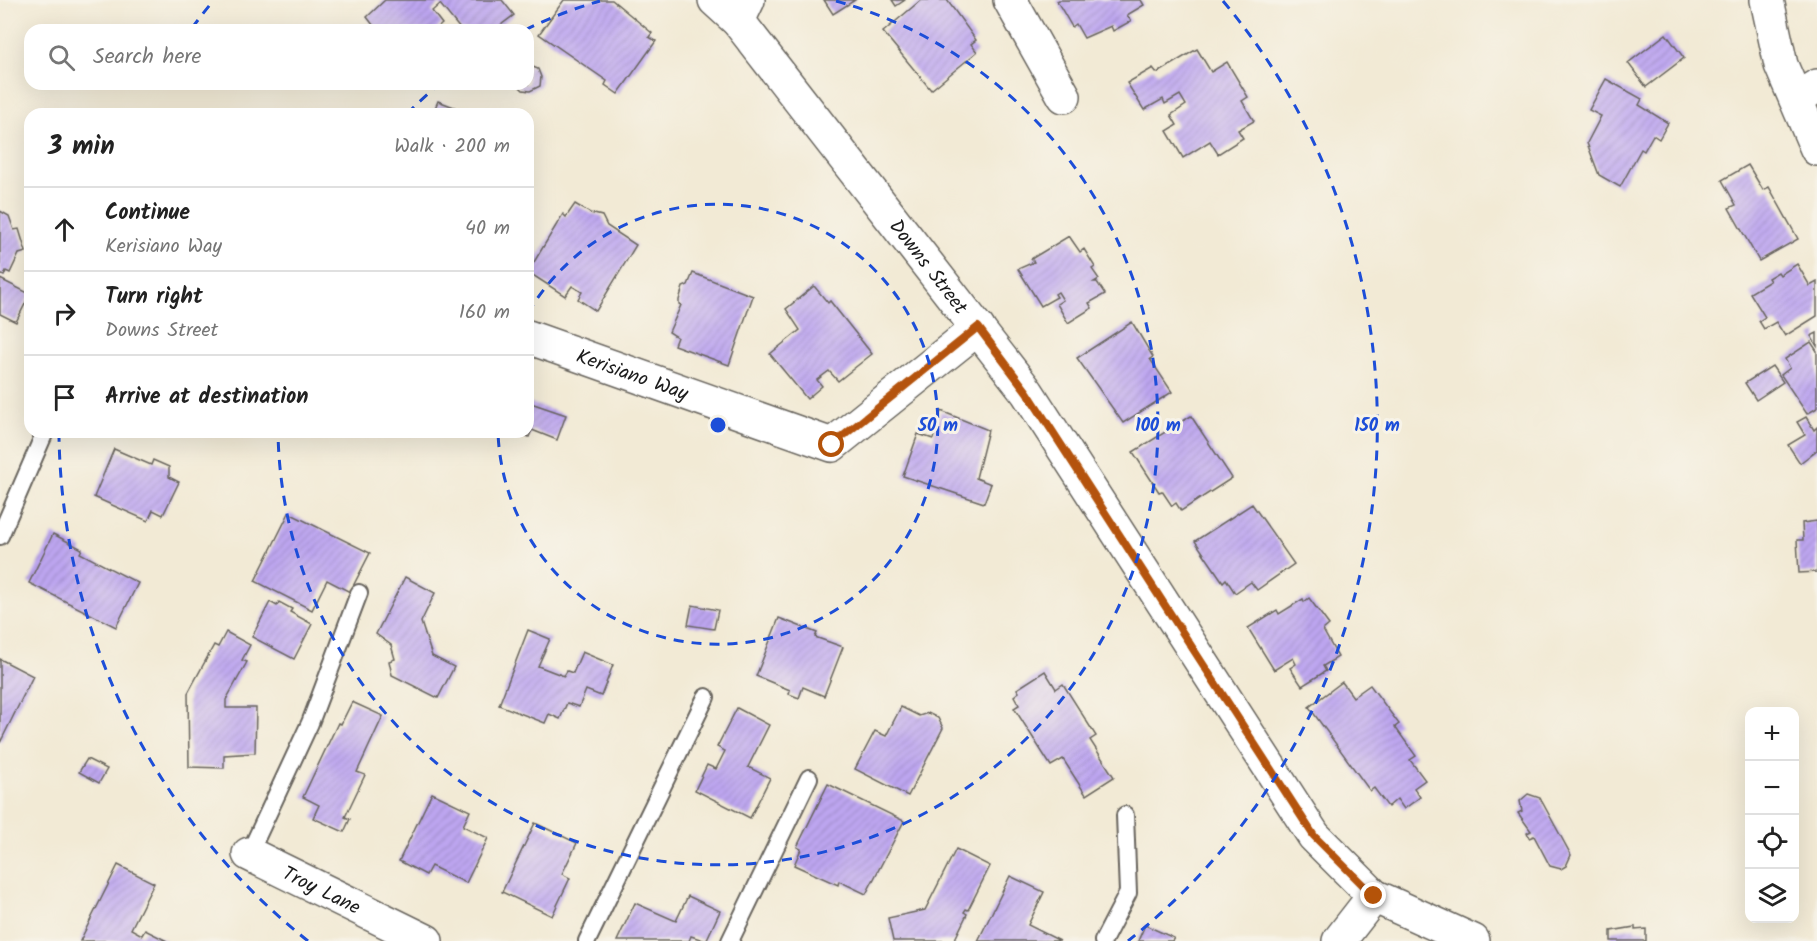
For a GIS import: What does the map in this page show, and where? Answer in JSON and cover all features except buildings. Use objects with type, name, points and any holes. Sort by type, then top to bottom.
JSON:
[{"type":"main road","points":[[1767,0],[1781,65],[1807,93],[1817,149]]},
{"type":"main road","points":[[1016,2],[1064,96]]},
{"type":"main road","name":"Downs Street","points":[[734,7],[1027,392],[1314,836],[1374,896]]},
{"type":"main road","name":"Kerisiano Way","points":[[534,339],[832,445],[978,327]]},
{"type":"main road","name":"Troy Lane","points":[[249,855],[426,941]]},
{"type":"main road","points":[[1339,941],[1374,896],[1473,941]]},
{"type":"lane","points":[[0,536],[42,438]]},
{"type":"lane","points":[[249,855],[310,723],[359,594]]},
{"type":"lane","points":[[587,941],[706,697]]},
{"type":"lane","points":[[730,941],[809,778]]},
{"type":"lane","points":[[1103,941],[1128,893],[1125,815]]},
{"type":"route","points":[[832,445],[978,327],[1027,392],[1314,836],[1374,896]]}]
